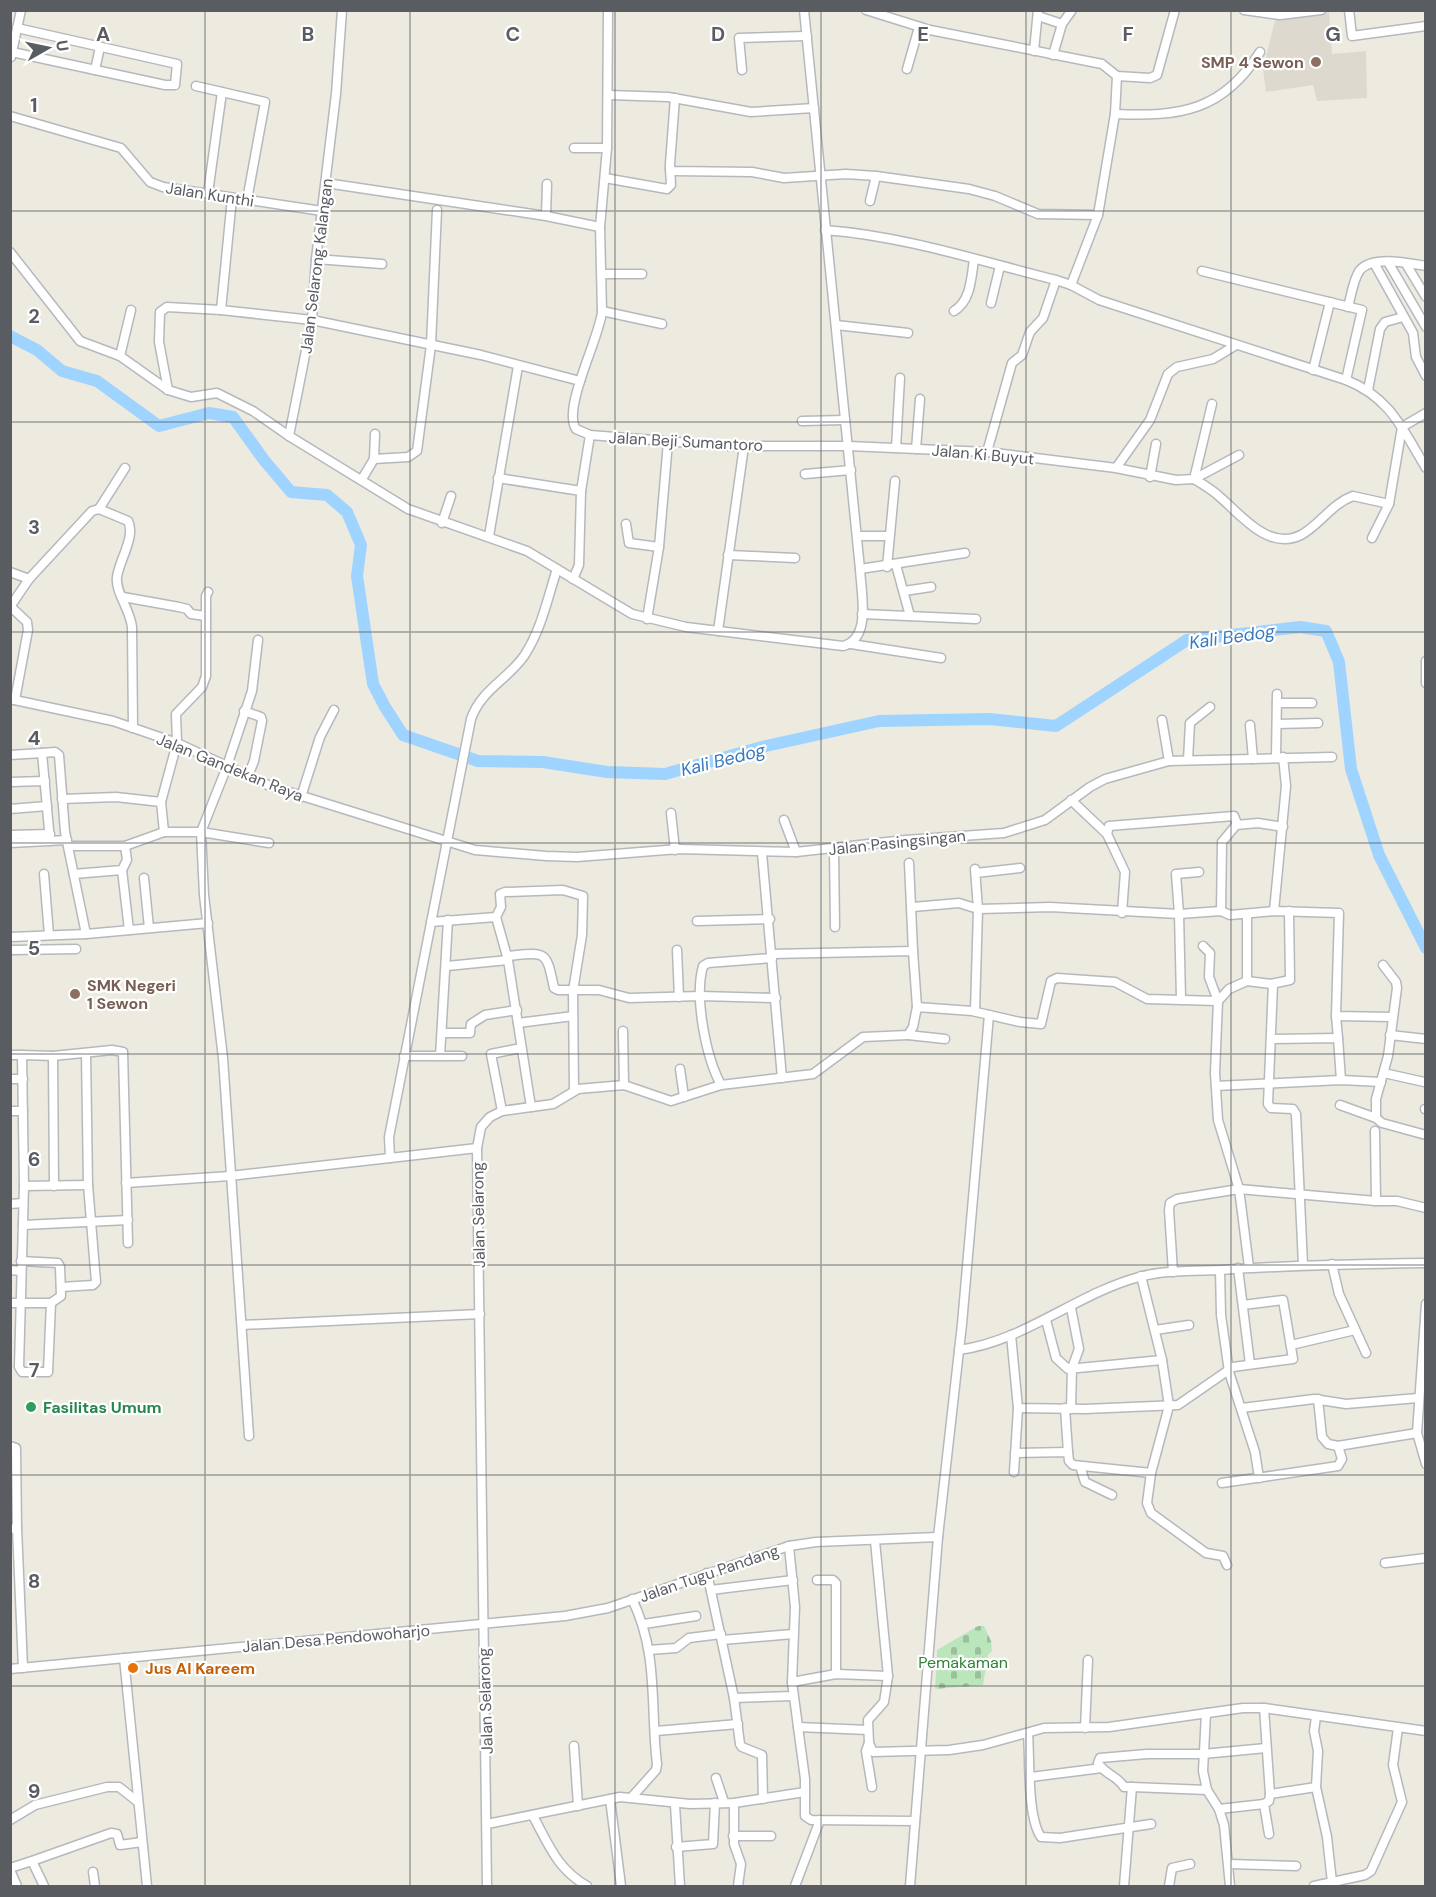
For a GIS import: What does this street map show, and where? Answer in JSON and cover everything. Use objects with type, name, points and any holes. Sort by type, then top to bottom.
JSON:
[{"type":"street","points":[[17,28],[177,64],[175,85],[11,55],[17,28],[21,10]]},
{"type":"street","name":"Jalan Selarong Kalangan","points":[[289,436],[312,320],[316,259],[336,94],[342,10]]},
{"type":"street","points":[[168,390],[159,342],[160,312],[167,307],[221,310],[312,320],[431,345],[580,381],[601,323],[602,311],[600,227],[609,95],[608,10]]},
{"type":"street","points":[[804,10],[858,536],[862,614],[860,634],[850,644]]},
{"type":"street","points":[[866,10],[920,27],[1102,64],[1117,76],[1150,78],[1157,75],[1175,10]]},
{"type":"street","points":[[899,21],[902,10]]},
{"type":"street","points":[[1050,20],[1052,10]]},
{"type":"street","points":[[1053,55],[1062,24],[1072,10]]},
{"type":"street","points":[[1244,10],[1280,15],[1321,10]]},
{"type":"street","points":[[1349,10],[1352,36],[1425,26]]},
{"type":"street","points":[[1034,51],[1038,13],[1062,24]]},
{"type":"street","points":[[907,69],[920,27]]},
{"type":"street","points":[[742,70],[739,38],[807,36]]},
{"type":"street","points":[[95,70],[100,47]]},
{"type":"street","points":[[1115,114],[1158,116],[1184,111],[1204,103],[1229,89],[1248,72],[1260,52]]},
{"type":"street","points":[[1071,285],[1098,215],[1115,114],[1117,76]]},
{"type":"street","points":[[196,86],[265,102],[246,200]]},
{"type":"street","points":[[208,193],[222,92]]},
{"type":"street","points":[[609,95],[675,98],[751,112],[814,108]]},
{"type":"street","points":[[605,178],[667,189],[670,185],[675,98]]},
{"type":"street","name":"Jalan Kunthi","points":[[10,116],[121,148],[144,176],[157,185],[322,211]]},
{"type":"street","points":[[574,148],[607,148]]},
{"type":"street","points":[[670,169],[752,172],[784,178],[820,175],[876,176],[969,189],[995,196],[1038,214],[1098,215]]},
{"type":"street","points":[[870,201],[876,176]]},
{"type":"street","points":[[326,183],[546,216],[600,227]]},
{"type":"street","points":[[546,216],[547,184]]},
{"type":"street","points":[[221,310],[232,198]]},
{"type":"street","points":[[374,459],[408,457],[417,451],[431,345],[437,210]]},
{"type":"street","points":[[825,230],[861,232],[1056,280],[1099,300],[1346,380],[1368,390],[1386,404],[1425,468]]},
{"type":"street","points":[[10,252],[75,337],[86,345],[120,356],[168,390],[191,397],[217,393],[253,411],[289,436],[408,509],[442,523],[489,536],[527,551],[632,614],[646,619],[718,631],[834,646],[850,644],[941,658]]},
{"type":"street","points":[[316,259],[382,264]]},
{"type":"street","points":[[954,311],[964,304],[967,297],[974,260]]},
{"type":"street","points":[[1374,262],[1413,333],[1416,357],[1425,376]]},
{"type":"street","points":[[1348,308],[1360,270],[1374,262],[1425,266]]},
{"type":"street","points":[[1388,262],[1425,326],[1413,333]]},
{"type":"street","points":[[1406,264],[1425,297]]},
{"type":"street","points":[[991,303],[1000,266]]},
{"type":"street","points":[[1202,271],[1330,302],[1363,313],[1346,380]]},
{"type":"street","points":[[602,274],[642,274]]},
{"type":"street","points":[[987,452],[1012,363],[1023,355],[1030,332],[1043,318],[1056,280]]},
{"type":"street","points":[[1313,370],[1330,302]]},
{"type":"street","points":[[120,356],[131,310]]},
{"type":"street","points":[[602,311],[662,324]]},
{"type":"street","points":[[1368,390],[1380,329],[1385,322],[1403,317]]},
{"type":"street","points":[[836,325],[908,333]]},
{"type":"street","points":[[1116,468],[1150,420],[1168,374],[1177,367],[1213,359],[1236,345]]},
{"type":"street","points":[[489,536],[518,366]]},
{"type":"street","points":[[896,448],[900,378]]},
{"type":"street","name":"Jalan Beji Sumantoro","points":[[580,381],[572,423],[582,434],[744,447],[848,446]]},
{"type":"street","points":[[916,449],[920,399]]},
{"type":"street","points":[[1194,479],[1212,404]]},
{"type":"street","points":[[1402,427],[1424,415]]},
{"type":"street","points":[[802,422],[845,420]]},
{"type":"street","points":[[1372,538],[1389,504],[1402,427]]},
{"type":"street","points":[[362,479],[374,459],[375,434]]},
{"type":"street","points":[[573,579],[579,565],[581,491],[590,435]]},
{"type":"street","points":[[646,619],[659,547],[668,442]]},
{"type":"street","points":[[1150,477],[1156,444]]},
{"type":"street","name":"Jalan Ki Buyut","points":[[848,446],[987,452],[1116,468],[1150,477],[1176,480],[1194,479]]},
{"type":"street","points":[[718,631],[744,447]]},
{"type":"street","points":[[1194,479],[1239,455]]},
{"type":"street","points":[[13,700],[28,630],[27,622],[11,607],[29,579],[89,513],[99,508],[125,468]]},
{"type":"street","points":[[805,474],[851,470]]},
{"type":"street","points":[[498,478],[581,491]]},
{"type":"street","points":[[1194,479],[1214,491],[1253,527],[1267,535],[1285,538],[1300,535],[1333,506],[1353,496],[1389,504]]},
{"type":"street","points":[[895,482],[889,536],[892,566],[904,591],[910,616]]},
{"type":"street","points":[[442,523],[451,496]]},
{"type":"street","points":[[99,508],[128,521],[131,525],[117,579],[117,589],[130,613],[132,627],[133,728]]},
{"type":"street","points":[[626,524],[629,543],[659,547]]},
{"type":"street","points":[[858,536],[889,536]]},
{"type":"street","points":[[860,569],[892,566],[965,553]]},
{"type":"street","points":[[729,555],[795,558]]},
{"type":"street","points":[[390,1158],[389,1137],[404,1056],[443,855],[477,703],[513,669],[533,640],[557,569]]},
{"type":"street","points":[[10,572],[29,579]]},
{"type":"street","points":[[904,591],[931,587]]},
{"type":"street","points":[[164,832],[161,802],[176,747],[174,724],[176,714],[202,687],[206,676],[208,592]]},
{"type":"street","points":[[123,597],[179,607],[187,609],[191,614],[206,616]]},
{"type":"street","points":[[862,614],[976,619]]},
{"type":"street","points":[[249,1436],[222,1058],[201,832],[222,780],[252,691],[258,640]]},
{"type":"street","points":[[1425,661],[1425,683]]},
{"type":"street","points":[[1274,911],[1283,826],[1282,761],[1277,724],[1277,699],[1312,703]]},
{"type":"street","name":"Jalan Gandekan Raya","points":[[13,700],[86,713],[133,728],[301,797],[447,841]]},
{"type":"street","points":[[1188,760],[1190,723],[1210,707]]},
{"type":"street","points":[[301,797],[320,737],[334,710]]},
{"type":"street","points":[[244,711],[262,718],[254,761],[248,776]]},
{"type":"street","points":[[1162,720],[1169,761]]},
{"type":"street","points":[[1277,724],[1318,723]]},
{"type":"street","points":[[1250,725],[1252,759]]},
{"type":"street","points":[[10,755],[56,752],[59,755],[67,843],[86,934]]},
{"type":"street","points":[[42,753],[50,837]]},
{"type":"street","name":"Jalan Pasingsingan","points":[[447,841],[486,852],[546,856],[578,857],[675,850],[763,859],[796,852],[834,855],[1020,830],[1045,820],[1074,804],[1105,779],[1169,761],[1252,759],[1282,761],[1332,757]]},
{"type":"street","points":[[10,782],[45,781]]},
{"type":"street","points":[[62,799],[116,797],[161,802]]},
{"type":"street","points":[[1074,804],[1107,834],[1124,868],[1122,913]]},
{"type":"street","points":[[10,809],[47,806]]},
{"type":"street","points":[[671,813],[675,850]]},
{"type":"street","points":[[1107,834],[1107,828],[1112,826],[1173,820],[1234,816],[1236,825]]},
{"type":"street","points":[[784,820],[796,852]]},
{"type":"street","points":[[1221,911],[1222,842],[1236,825],[1258,823],[1283,826]]},
{"type":"street","points":[[10,835],[50,837],[67,843],[126,846],[164,832],[201,832],[269,843]]},
{"type":"street","points":[[10,843],[50,837]]},
{"type":"street","points":[[126,846],[127,860],[123,870],[129,930]]},
{"type":"street","points":[[834,855],[835,927]]},
{"type":"street","points":[[763,859],[782,1078]]},
{"type":"street","points":[[908,1035],[913,1027],[917,1007],[909,862]]},
{"type":"street","points":[[975,1011],[978,909],[976,871],[1020,868]]},
{"type":"street","points":[[74,874],[123,870]]},
{"type":"street","points":[[1181,999],[1176,874],[1199,872]]},
{"type":"street","points":[[44,874],[49,935]]},
{"type":"street","points":[[144,878],[149,928]]},
{"type":"street","points":[[531,1107],[517,1010],[496,917],[501,907],[500,894],[505,892],[563,890],[583,896],[582,935],[573,990],[574,1091]]},
{"type":"street","points":[[913,907],[958,903],[978,909],[1065,908],[1122,913],[1179,914],[1221,911],[1225,914],[1247,914],[1327,910],[1340,914],[1336,1016],[1341,1080]]},
{"type":"street","points":[[1218,1001],[1229,989],[1247,981],[1272,984],[1290,980],[1288,911]]},
{"type":"street","points":[[1247,914],[1247,981]]},
{"type":"street","points":[[431,922],[496,917]]},
{"type":"street","points":[[697,921],[770,919]]},
{"type":"street","points":[[440,1056],[448,920]]},
{"type":"street","points":[[75,950],[12,950],[11,936],[86,934],[208,922]]},
{"type":"street","points":[[1203,946],[1210,953],[1209,977],[1218,1001],[1216,1086],[1220,1133],[1239,1189],[1250,1268]]},
{"type":"street","points":[[677,950],[679,997]]},
{"type":"street","points":[[721,1085],[709,1056],[701,996],[701,970],[705,964],[772,956],[913,951]]},
{"type":"street","points":[[447,966],[531,954],[542,956],[550,964],[554,988],[599,990],[629,998],[701,996],[776,998]]},
{"type":"street","points":[[1376,1118],[1376,1099],[1390,1035],[1396,984],[1383,965]]},
{"type":"street","points":[[917,1007],[975,1011],[1041,1024],[1051,981],[1057,978],[1115,982],[1147,999],[1218,1001]]},
{"type":"street","points":[[1272,984],[1270,1107],[1291,1108],[1296,1114],[1303,1265]]},
{"type":"street","points":[[442,1033],[470,1033],[471,1024],[477,1018],[517,1010]]},
{"type":"street","points":[[910,1887],[938,1537],[959,1350],[989,1015]]},
{"type":"street","points":[[518,1023],[573,1016]]},
{"type":"street","points":[[1336,1016],[1392,1017]]},
{"type":"street","points":[[623,1031],[624,1085]]},
{"type":"street","points":[[477,1148],[481,1127],[490,1117],[502,1111],[560,1101],[574,1091],[624,1085],[667,1101],[721,1085],[813,1074],[863,1037],[908,1035],[945,1040]]},
{"type":"street","points":[[1390,1035],[1425,1039]]},
{"type":"street","points":[[1272,1039],[1338,1038]]},
{"type":"street","points":[[502,1111],[491,1054],[521,1048]]},
{"type":"street","points":[[10,1055],[53,1056],[118,1050],[125,1055],[128,1243]]},
{"type":"street","points":[[61,1287],[93,1285],[96,1282],[88,1185],[86,1053]]},
{"type":"street","points":[[23,1055],[23,1225],[20,1303],[15,1336],[22,1372],[47,1373],[51,1303]]},
{"type":"street","points":[[53,1056],[54,1186]]},
{"type":"street","points":[[404,1056],[462,1056]]},
{"type":"street","points":[[680,1070],[684,1097]]},
{"type":"street","points":[[1216,1086],[1382,1078],[1424,1082]]},
{"type":"street","points":[[10,1079],[23,1079]]},
{"type":"street","points":[[1340,1105],[1376,1118],[1382,1123],[1425,1135]]},
{"type":"street","points":[[10,1111],[23,1111]]},
{"type":"street","points":[[1375,1131],[1376,1202]]},
{"type":"street","name":"Jalan Selarong","points":[[126,1183],[230,1176],[477,1148],[487,1887]]},
{"type":"street","points":[[24,1186],[88,1185]]},
{"type":"street","points":[[1173,1272],[1170,1203],[1176,1199],[1239,1189],[1376,1202],[1398,1201],[1425,1208]]},
{"type":"street","points":[[10,1204],[23,1203]]},
{"type":"street","points":[[23,1225],[128,1220]]},
{"type":"street","points":[[10,1236],[22,1235]]},
{"type":"street","points":[[10,1270],[21,1266],[58,1263],[61,1287],[61,1296],[51,1303],[10,1303]]},
{"type":"street","points":[[959,1350],[974,1348],[1011,1335],[1071,1308],[1114,1285],[1141,1276],[1173,1272],[1303,1265],[1425,1263]]},
{"type":"street","points":[[1332,1264],[1339,1294],[1366,1353]]},
{"type":"street","points":[[1238,1268],[1250,1364]]},
{"type":"street","points":[[1220,1270],[1221,1315],[1229,1372],[1242,1408],[1259,1478]]},
{"type":"street","points":[[1141,1276],[1155,1330],[1169,1406],[1151,1473],[1147,1503],[1151,1513],[1206,1553],[1223,1556],[1227,1565]]},
{"type":"street","points":[[1018,1408],[1182,1404],[1233,1367],[1291,1360],[1293,1356],[1283,1300],[1243,1305]]},
{"type":"street","points":[[1425,1304],[1422,1388],[1418,1398],[1420,1436],[1425,1464]]},
{"type":"street","points":[[1071,1308],[1079,1349],[1072,1368],[1068,1408],[1069,1461],[1080,1466],[1151,1473]]},
{"type":"street","points":[[242,1325],[480,1314]]},
{"type":"street","points":[[1046,1320],[1059,1362],[1072,1368],[1161,1360]]},
{"type":"street","points":[[1155,1330],[1189,1325]]},
{"type":"street","points":[[1291,1345],[1355,1330]]},
{"type":"street","points":[[1011,1335],[1018,1408],[1014,1472]]},
{"type":"street","points":[[1242,1408],[1318,1399],[1346,1404],[1418,1398]]},
{"type":"street","points":[[1318,1399],[1322,1437],[1328,1444],[1338,1446],[1420,1436]]},
{"type":"street","points":[[10,1446],[16,1448],[13,1485],[14,1529],[22,1668]]},
{"type":"street","points":[[1222,1483],[1338,1466],[1342,1456],[1338,1446]]},
{"type":"street","points":[[1015,1453],[1068,1452]]},
{"type":"street","points":[[1080,1466],[1085,1482],[1112,1495]]},
{"type":"street","name":"Jalan Tugu Pandang","points":[[482,1624],[588,1613],[789,1546],[816,1542],[938,1537]]},
{"type":"street","points":[[875,1540],[888,1676],[885,1699],[869,1717],[869,1743],[873,1752],[921,1752],[983,1745],[1058,1726],[1085,1728],[1264,1708],[1425,1731]]},
{"type":"street","points":[[789,1546],[793,1580],[792,1682],[805,1792],[805,1816],[808,1820],[915,1821]]},
{"type":"street","points":[[1385,1563],[1425,1558]]},
{"type":"street","points":[[707,1573],[734,1698],[742,1747],[762,1755],[763,1799]]},
{"type":"street","points":[[711,1590],[793,1580]]},
{"type":"street","points":[[817,1580],[833,1580],[836,1583],[836,1674]]},
{"type":"street","points":[[631,1798],[657,1767],[649,1650],[644,1624],[632,1599]]},
{"type":"street","points":[[644,1624],[696,1616]]},
{"type":"street","points":[[10,1623],[21,1623]]},
{"type":"street","name":"Jalan Desa Pendowoharjo","points":[[10,1669],[482,1624]]},
{"type":"street","points":[[649,1650],[676,1648],[689,1638],[793,1634]]},
{"type":"street","points":[[124,1658],[147,1887]]},
{"type":"street","points":[[1085,1728],[1088,1660]]},
{"type":"street","points":[[792,1682],[836,1674],[888,1676]]},
{"type":"street","points":[[734,1698],[793,1696]]},
{"type":"street","points":[[1219,1809],[1264,1804],[1269,1801],[1264,1708]]},
{"type":"street","points":[[1206,1713],[1203,1754],[1207,1790],[1219,1809],[1224,1825],[1230,1887]]},
{"type":"street","points":[[1316,1717],[1314,1731],[1318,1751],[1316,1787],[1328,1836],[1332,1882]]},
{"type":"street","points":[[656,1731],[738,1724]]},
{"type":"street","points":[[798,1727],[868,1730]]},
{"type":"street","points":[[1314,1887],[1370,1872],[1401,1805],[1393,1765],[1398,1728]]},
{"type":"street","points":[[1028,1733],[1035,1821],[1041,1837],[1060,1838],[1151,1824]]},
{"type":"street","points":[[869,1743],[866,1751],[872,1787]]},
{"type":"street","points":[[574,1746],[578,1806]]},
{"type":"street","points":[[1102,1768],[1099,1760],[1110,1755],[1203,1754],[1266,1748]]},
{"type":"street","points":[[1031,1777],[1102,1768],[1120,1778],[1124,1787],[1207,1790]]},
{"type":"street","points":[[676,1846],[713,1844],[720,1802],[716,1778]]},
{"type":"street","points":[[10,1820],[35,1806],[107,1787],[119,1787],[138,1802]]},
{"type":"street","points":[[1124,1887],[1132,1787]]},
{"type":"street","points":[[1270,1794],[1316,1787]]},
{"type":"street","points":[[487,1824],[610,1799],[631,1798],[675,1805],[734,1803],[805,1792]]},
{"type":"street","points":[[610,1799],[621,1887]]},
{"type":"street","points":[[734,1803],[733,1836],[741,1864],[738,1887]]},
{"type":"street","points":[[1264,1804],[1269,1834]]},
{"type":"street","points":[[675,1805],[680,1887]]},
{"type":"street","points":[[533,1816],[562,1868],[570,1877],[587,1887]]},
{"type":"street","points":[[795,1887],[820,1820]]},
{"type":"street","points":[[17,1887],[10,1869],[32,1861],[111,1833],[117,1834],[120,1845],[142,1842]]},
{"type":"street","points":[[733,1836],[771,1836]]},
{"type":"street","points":[[32,1861],[44,1887]]},
{"type":"street","points":[[1169,1887],[1172,1868],[1190,1864]]},
{"type":"street","points":[[1229,1864],[1296,1866]]},
{"type":"street","points":[[93,1872],[95,1887]]},
{"type":"shaded area","name":"SMP 4 Sewon","points":[[1329,12],[1332,54],[1366,51],[1367,98],[1317,101],[1313,85],[1266,92],[1263,69],[1276,16]]},
{"type":"green space","name":"Pemakaman","points":[[978,1626],[984,1626],[991,1641],[992,1651],[988,1655],[983,1685],[935,1689],[937,1650]]},
{"type":"waterway","name":"Kali Bedog","points":[[10,336],[37,350],[62,371],[97,381],[159,426],[209,413],[233,417],[291,492],[327,495],[347,512],[361,545],[357,576],[373,684],[385,707],[403,735],[478,761],[543,762],[607,772],[665,774],[766,746],[879,721],[990,719],[1056,726],[1187,640],[1300,627],[1326,631],[1339,662],[1351,769],[1379,855],[1426,948]]},
{"type":"place","name":"SMP 4 Sewon","points":[[1316,62]]},
{"type":"place","name":"SMK Negeri 1 Sewon","points":[[75,994]]},
{"type":"place","name":"Fasilitas Umum","points":[[31,1407]]},
{"type":"place","name":"Jus Al Kareem","points":[[133,1668]]}]
